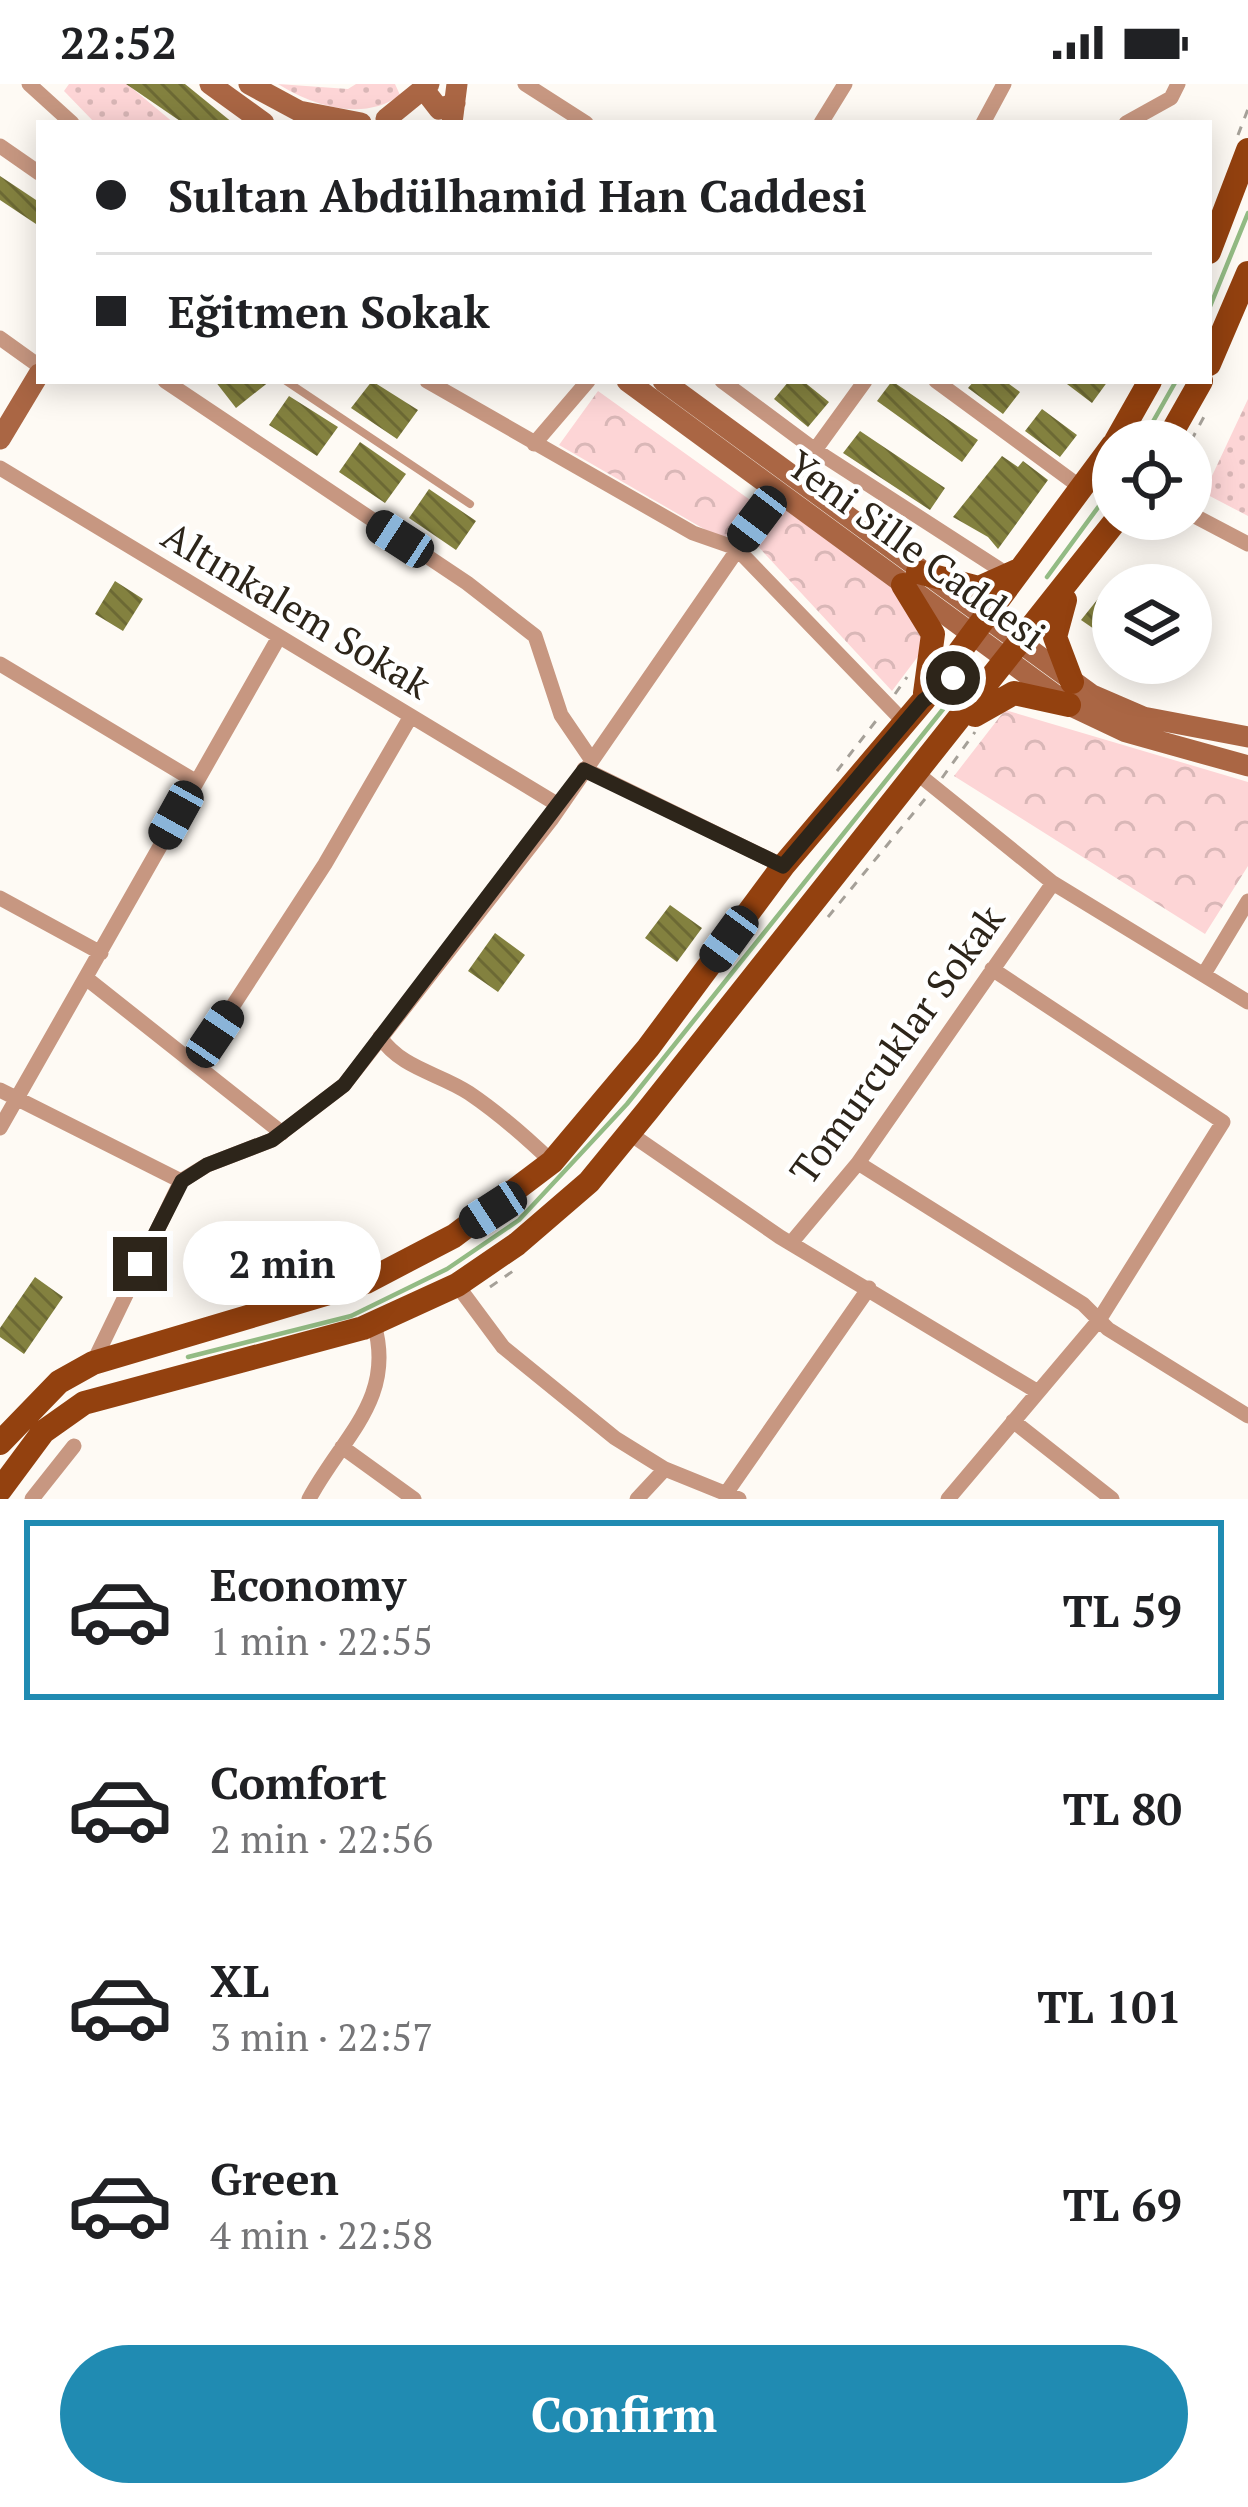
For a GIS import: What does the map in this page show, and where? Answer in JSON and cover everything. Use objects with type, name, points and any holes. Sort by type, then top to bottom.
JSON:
[{"type":"main road","points":[[210,84],[260,120]]},
{"type":"main road","points":[[249,84],[299,111],[345,120]]},
{"type":"main road","points":[[396,120],[427,87],[439,109],[454,103]]},
{"type":"main road","points":[[1212,244],[1248,151]]},
{"type":"main road","points":[[1212,357],[1248,273]]},
{"type":"main road","points":[[0,439],[36,375]]},
{"type":"main road","name":"Yeni Sille Caddesi","points":[[631,384],[778,491],[911,578]]},
{"type":"main road","name":"Yeni Sille Caddesi","points":[[667,384],[911,578],[1126,732],[1248,766]]},
{"type":"main road","points":[[1127,420],[1147,384]]},
{"type":"main road","points":[[1179,420],[1199,384]]},
{"type":"main road","points":[[923,701],[1092,476]]},
{"type":"main road","points":[[0,1490],[43,1432],[104,1395],[374,1324],[457,1286],[554,1214],[589,1182],[629,1133],[1102,540]]},
{"type":"main road","points":[[923,701],[934,644],[911,578],[992,586],[1033,558]]},
{"type":"main road","points":[[1033,558],[1025,577],[1025,599],[1039,608],[1064,591]]},
{"type":"main road","points":[[953,729],[995,699],[1014,693],[1071,694],[1055,637],[1064,591]]},
{"type":"main road","points":[[0,1443],[59,1382],[92,1363],[366,1282],[454,1236],[552,1162],[648,1048],[896,714],[923,701],[946,680],[964,681],[969,700],[953,729]]},
{"type":"main road","name":"Yeni Sille Caddesi","points":[[1071,694],[1143,717],[1248,737]]},
{"type":"street","points":[[29,84],[70,120]]},
{"type":"street","points":[[525,84],[581,120]]},
{"type":"street","points":[[822,120],[845,84]]},
{"type":"street","points":[[984,120],[1004,84]]},
{"type":"street","points":[[1131,120],[1171,98],[1178,84]]},
{"type":"street","points":[[547,120],[558,105]]},
{"type":"street","points":[[0,146],[36,171]]},
{"type":"street","points":[[0,338],[36,368]]},
{"type":"street","points":[[169,384],[467,584],[535,636],[561,715],[588,764],[783,866]]},
{"type":"street","points":[[432,384],[693,533],[736,548],[896,714]]},
{"type":"street","points":[[534,444],[586,384]]},
{"type":"street","points":[[726,384],[815,450],[1010,576]]},
{"type":"street","points":[[815,450],[863,384]]},
{"type":"street","points":[[940,384],[1083,489]]},
{"type":"street","name":"Altınkalem Sokak","points":[[0,468],[560,806]]},
{"type":"street","points":[[92,1363],[182,1181],[282,1133],[344,1085],[560,806],[778,491]]},
{"type":"street","points":[[1212,525],[1248,544]]},
{"type":"street","points":[[0,1129],[279,637]]},
{"type":"street","points":[[0,664],[196,781]]},
{"type":"street","points":[[195,1064],[325,864],[411,716]]},
{"type":"street","points":[[917,774],[1053,883],[1248,1002]]},
{"type":"street","name":"Tomurcuklar Sokak","points":[[790,1243],[858,1163],[1053,883]]},
{"type":"street","points":[[0,898],[100,953]]},
{"type":"street","points":[[1204,974],[1248,901]]},
{"type":"street","points":[[948,1499],[1099,1320],[1223,1122],[992,969]]},
{"type":"street","points":[[86,978],[282,1133]]},
{"type":"street","points":[[380,1037],[404,1060],[465,1090],[552,1162]]},
{"type":"street","points":[[0,1090],[182,1181]]},
{"type":"street","points":[[629,1133],[790,1243],[1038,1391]]},
{"type":"street","points":[[858,1163],[1246,1411]]},
{"type":"street","points":[[457,1286],[503,1347],[615,1438],[665,1469],[733,1496],[869,1288]]},
{"type":"street","points":[[309,1499],[373,1399],[384,1357],[374,1324]]},
{"type":"street","points":[[1013,1421],[1112,1499]]},
{"type":"street","points":[[32,1499],[74,1446]]},
{"type":"street","points":[[342,1447],[414,1499]]},
{"type":"street","points":[[637,1499],[665,1469]]},
{"type":"lane","points":[[290,384],[470,504]]},
{"type":"path","points":[[835,774],[896,714],[928,644],[934,644]]},
{"type":"green space","points":[[69,84],[127,84],[170,120],[92,120],[64,91]]},
{"type":"green space","points":[[278,84],[348,89],[356,84],[395,84],[400,95],[371,108],[339,108]]},
{"type":"green space","points":[[598,391],[753,502],[723,540],[559,445]]},
{"type":"green space","points":[[1248,399],[1248,516],[1212,497],[1212,476]]},
{"type":"green space","points":[[784,508],[935,616],[937,631],[892,691],[754,542]]},
{"type":"green space","points":[[1005,710],[1248,782],[1248,866],[1205,934],[954,776]]},
{"type":"building","points":[[126,84],[185,84],[229,120],[179,120]]},
{"type":"building","points":[[0,176],[36,200],[36,224],[0,200]]},
{"type":"building","points":[[217,384],[266,384],[236,408]]},
{"type":"building","points":[[370,384],[377,384],[418,410],[397,439],[351,408]]},
{"type":"building","points":[[786,384],[807,384],[829,402],[808,427],[774,399]]},
{"type":"building","points":[[890,384],[896,384],[978,440],[962,462],[877,401]]},
{"type":"building","points":[[971,384],[1009,384],[1020,392],[1003,414],[968,388]]},
{"type":"building","points":[[1067,384],[1106,384],[1092,403]]},
{"type":"building","points":[[289,396],[338,427],[317,456],[269,425]]},
{"type":"building","points":[[1042,409],[1077,435],[1060,457],[1025,431]]},
{"type":"building","points":[[860,431],[945,488],[930,510],[843,453]]},
{"type":"building","points":[[360,442],[406,474],[385,503],[339,472]]},
{"type":"building","points":[[1002,456],[1018,467],[1023,461],[1048,480],[998,549],[988,537],[953,517]]},
{"type":"building","points":[[429,489],[476,521],[456,550],[409,518]]},
{"type":"building","points":[[115,581],[143,599],[123,631],[95,614]]},
{"type":"building","points":[[1092,606],[1092,628],[1081,620]]},
{"type":"building","points":[[670,905],[702,928],[677,962],[645,938]]},
{"type":"building","points":[[495,933],[525,955],[498,992],[468,971]]},
{"type":"building","points":[[35,1277],[63,1297],[24,1354],[0,1337],[0,1328]]},
{"type":"waterway","points":[[1212,302],[1248,213]]},
{"type":"waterway","points":[[1154,420],[1174,384]]},
{"type":"waterway","points":[[1047,577],[1092,516]]},
{"type":"waterway","points":[[188,1357],[351,1316],[447,1269],[519,1220],[627,1104],[952,698]]},
{"type":"route","points":[[140,1264],[182,1181],[207,1165],[272,1140],[344,1085],[551,820],[584,770],[783,866],[923,701],[953,678]]}]
